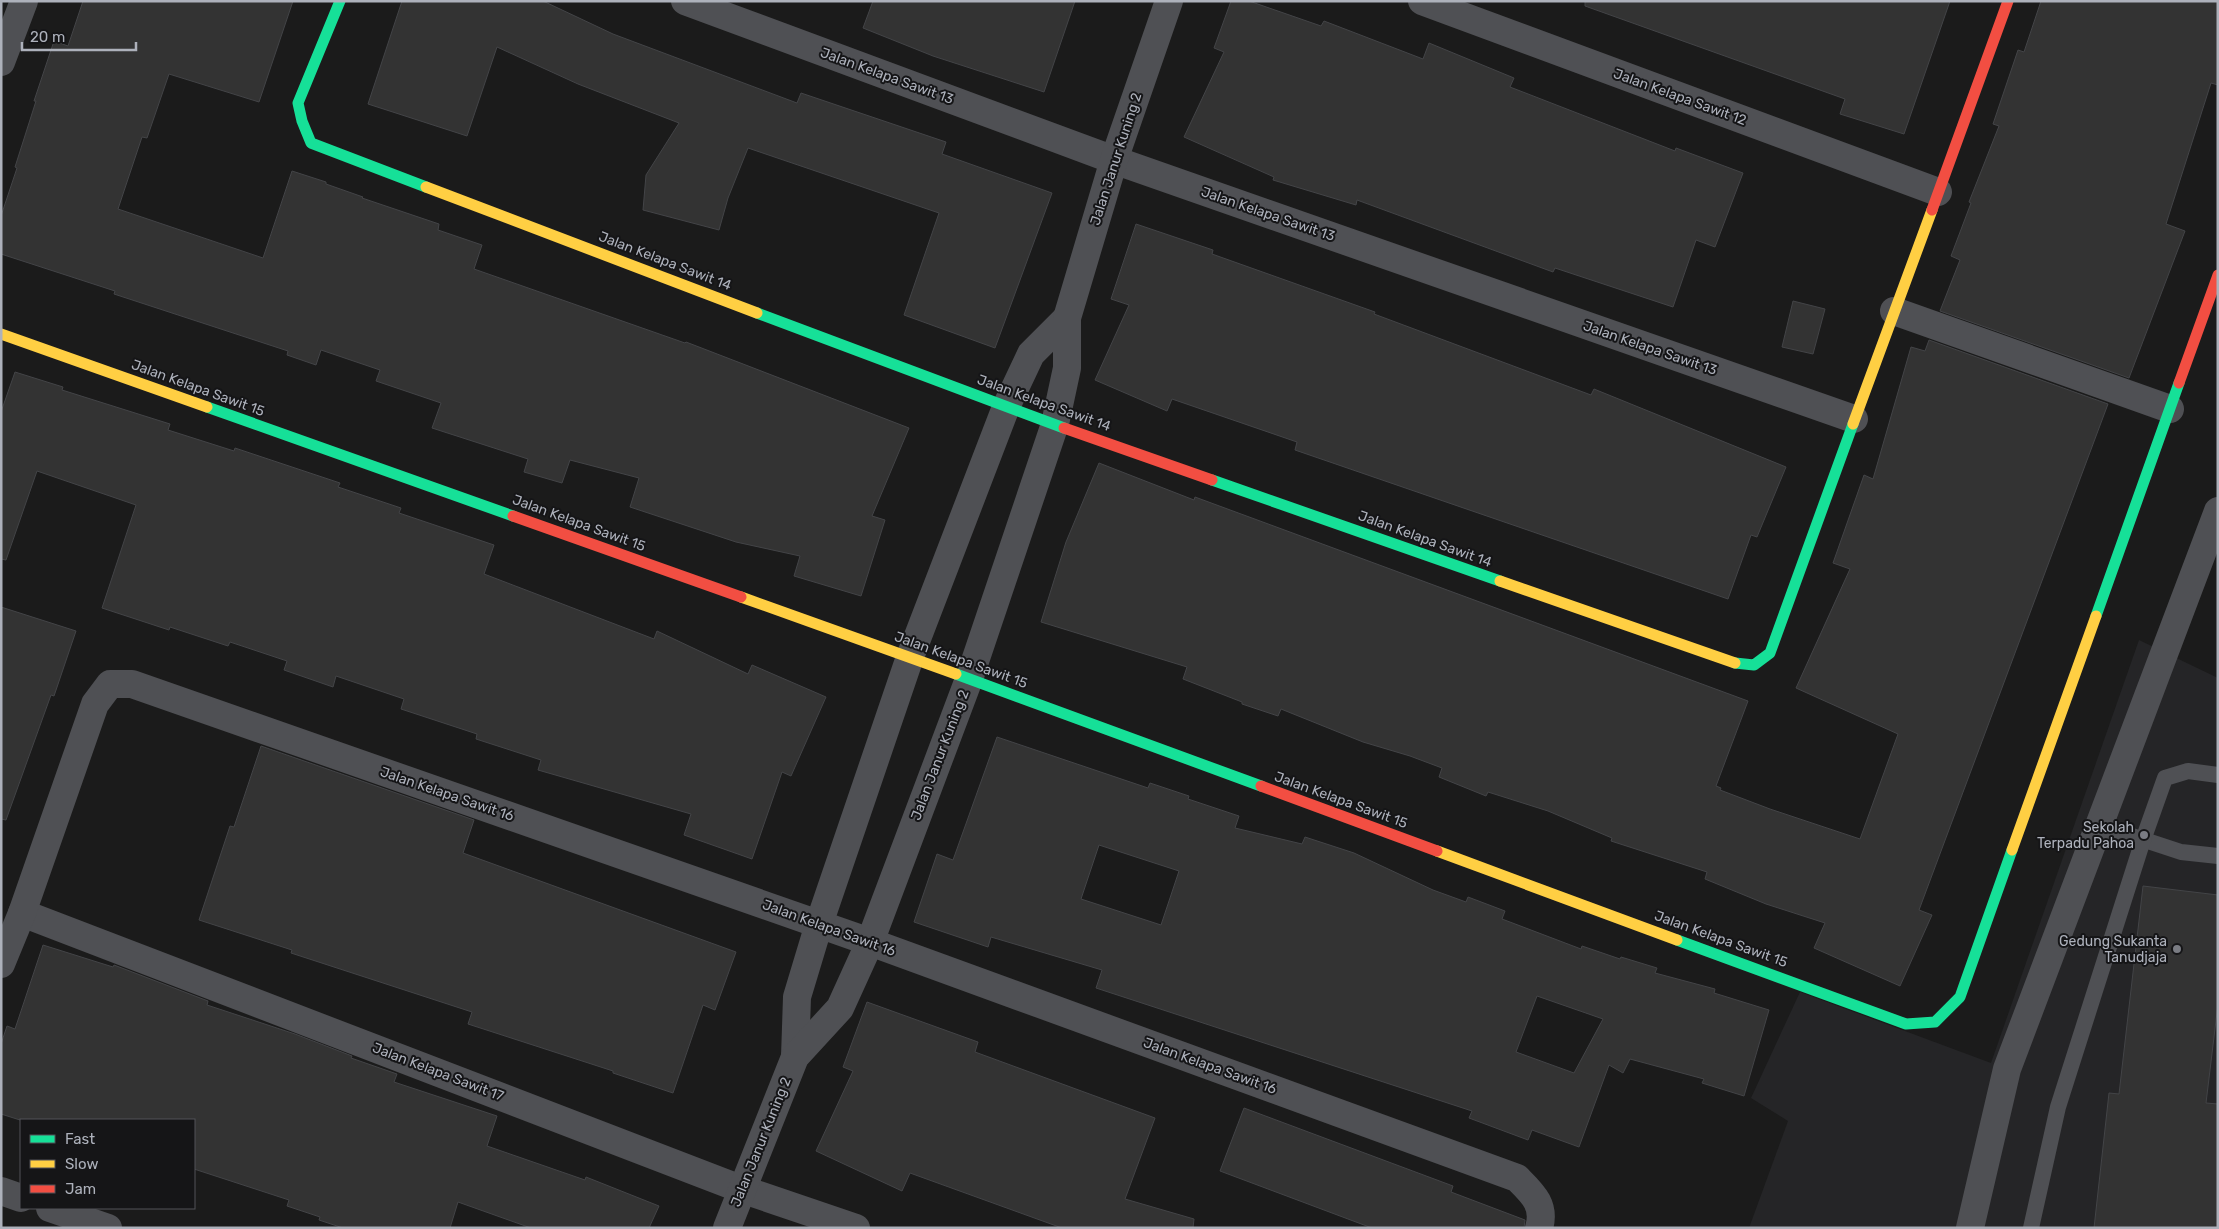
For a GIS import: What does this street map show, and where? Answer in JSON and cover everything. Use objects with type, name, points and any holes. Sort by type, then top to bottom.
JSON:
[{"type":"street","points":[[1,62],[24,1]]},
{"type":"street","name":"Jalan Kelapa Sawit 14","points":[[340,1],[298,103],[302,121],[311,142],[1006,407],[1732,664],[1754,665],[1770,653],[1854,419]]},
{"type":"street","name":"Jalan Kelapa Sawit 13","points":[[685,1],[1114,160],[1854,419]]},
{"type":"street","name":"Jalan Janur Kuning 2","points":[[726,1228],[796,1057],[840,1008],[870,942],[969,678],[1056,424],[1067,368],[1067,318],[1114,160],[1169,1]]},
{"type":"street","name":"Jalan Kelapa Sawit 12","points":[[1422,1],[1938,192]]},
{"type":"street","points":[[1854,419],[2008,1]]},
{"type":"street","points":[[1894,311],[2170,409],[2218,275]]},
{"type":"street","name":"Jalan Janur Kuning 2","points":[[796,1057],[797,997],[819,924],[910,656],[1006,407],[1031,354],[1067,318]]},
{"type":"street","name":"Jalan Kelapa Sawit 15","points":[[1,334],[910,656],[1906,1024],[1935,1022],[1960,997],[2170,409]]},
{"type":"street","points":[[1970,1228],[2007,1070],[2218,511]]},
{"type":"street","name":"Jalan Kelapa Sawit 16","points":[[22,913],[95,704],[110,684],[132,684],[870,942],[1517,1178],[1537,1198],[1542,1218],[1539,1228]]},
{"type":"street","points":[[1,964],[22,913]]},
{"type":"street","name":"Jalan Kelapa Sawit 17","points":[[22,913],[742,1189],[856,1228]]},
{"type":"street","points":[[1,1191],[20,1198]]},
{"type":"street","points":[[53,1209],[108,1228]]},
{"type":"lane","points":[[2031,1228],[2058,1107],[2142,840],[2164,778],[2188,771],[2218,775]]},
{"type":"lane","points":[[2099,825],[2181,852],[2218,856]]},
{"type":"shaded area","name":"Sekolah Terpadu Pahoa","points":[[2139,640],[2218,678],[2218,1228],[1749,1228],[1788,1121],[1751,1098],[1800,992],[1991,1063]]},
{"type":"building","points":[[83,1],[293,1],[259,102],[169,74],[147,138],[142,137],[118,209],[263,258],[292,171],[326,182],[326,184],[362,198],[439,224],[438,230],[482,245],[474,269],[686,342],[909,428],[872,516],[885,520],[861,596],[794,576],[800,556],[736,542],[630,507],[639,478],[570,460],[562,483],[524,472],[528,459],[432,428],[441,403],[376,381],[380,370],[321,350],[316,365],[287,355],[288,351],[114,294],[115,291],[1,254],[1,216],[17,168],[15,167],[36,101],[34,101],[54,41],[68,46]]},
{"type":"building","points":[[402,1],[543,1],[613,34],[797,103],[801,93],[946,142],[942,154],[1052,193],[995,348],[904,315],[939,213],[748,148],[728,198],[719,230],[643,210],[646,175],[679,123],[578,84],[497,47],[467,136],[368,104]]},
{"type":"building","points":[[873,1],[1075,1],[1044,92],[933,56],[863,28]]},
{"type":"building","points":[[1231,1],[1249,1],[1321,26],[1324,21],[1423,59],[1429,43],[1514,78],[1510,87],[1675,151],[1676,148],[1743,173],[1715,247],[1696,240],[1673,307],[1555,268],[1553,272],[1357,200],[1356,205],[1273,180],[1274,177],[1184,137],[1224,52],[1214,48]]},
{"type":"building","points":[[1585,1],[1950,1],[1904,134],[1840,114],[1845,99],[1585,6]]},
{"type":"building","points":[[2041,1],[2218,1],[2218,85],[2211,83],[2166,224],[2185,231],[2129,378],[1940,311],[1960,260],[1951,256],[1971,203],[1969,202],[1999,126],[1993,124],[2018,50],[2024,52]]},
{"type":"building","points":[[1136,224],[1213,250],[1212,254],[1375,312],[1374,314],[1591,395],[1594,389],[1786,467],[1757,537],[1751,535],[1728,599],[1295,450],[1297,442],[1172,399],[1167,411],[1095,380],[1129,305],[1111,299]]},
{"type":"building","points":[[1793,301],[1825,309],[1813,354],[1782,347]]},
{"type":"building","points":[[1929,340],[2108,404],[1919,910],[1932,915],[1900,986],[1814,948],[1825,923],[1766,904],[1705,879],[1707,872],[1611,841],[1612,838],[1548,811],[1488,792],[1486,796],[1439,777],[1442,768],[1363,742],[1281,709],[1278,716],[1242,704],[1242,702],[1183,679],[1187,667],[1041,622],[1066,542],[1099,463],[1194,500],[1195,497],[1748,701],[1716,786],[1721,788],[1720,790],[1770,809],[1860,839],[1898,734],[1796,688],[1850,569],[1833,563],[1864,475],[1873,479],[1911,347],[1925,351]]},
{"type":"building","points":[[15,372],[63,387],[62,390],[170,424],[168,430],[234,451],[235,448],[340,483],[338,487],[401,508],[399,513],[494,545],[484,574],[654,639],[657,631],[748,674],[752,665],[826,697],[791,776],[782,772],[752,859],[684,835],[691,814],[538,770],[541,760],[476,739],[477,734],[401,709],[404,699],[336,676],[333,687],[284,670],[287,661],[230,642],[228,646],[170,627],[169,630],[102,608],[136,505],[37,471],[6,560],[1,559],[1,412]]},
{"type":"building","points":[[1,607],[76,631],[54,696],[51,695],[6,820],[1,819]]},
{"type":"building","points":[[997,737],[1148,788],[1150,783],[1189,796],[1188,799],[1239,816],[1235,828],[1302,844],[1305,837],[1354,853],[1433,890],[1466,902],[1468,897],[1505,911],[1502,919],[1581,949],[1582,946],[1620,959],[1621,957],[1657,968],[1655,973],[1715,989],[1714,993],[1769,1010],[1744,1096],[1702,1083],[1704,1079],[1630,1059],[1623,1073],[1609,1065],[1579,1147],[1532,1130],[1528,1140],[1469,1118],[1472,1111],[1096,988],[1102,970],[991,937],[988,947],[914,922],[937,854],[953,860]],"holes":[[[1099,845],[1179,871],[1161,925],[1081,899]],[[1537,996],[1603,1019],[1574,1073],[1516,1052]]]},
{"type":"building","points":[[261,746],[474,820],[463,853],[736,952],[715,1010],[703,1005],[673,1093],[613,1073],[613,1071],[468,1024],[472,1012],[291,953],[292,950],[199,920],[230,826],[234,827]]},
{"type":"building","points":[[2143,886],[2218,895],[2218,1004],[2206,1103],[2218,1104],[2218,1228],[2094,1228],[2109,1093],[2119,1094]]},
{"type":"building","points":[[43,945],[113,967],[114,965],[208,1001],[207,1005],[295,1034],[352,1056],[351,1058],[397,1074],[394,1082],[497,1116],[487,1146],[585,1180],[586,1177],[659,1206],[649,1228],[531,1228],[458,1202],[450,1228],[343,1228],[319,1220],[320,1217],[287,1206],[289,1200],[195,1169],[195,1119],[20,1120],[1,1114],[1,1044],[7,1026],[15,1029]]},
{"type":"building","points":[[867,1002],[978,1042],[975,1052],[1155,1118],[1125,1199],[1194,1219],[1193,1228],[1062,1228],[910,1173],[902,1191],[816,1151],[853,1071],[843,1067]]},
{"type":"building","points":[[1244,1108],[1453,1186],[1451,1192],[1525,1220],[1524,1228],[1372,1228],[1220,1171]]},
{"type":"traffic: fast","points":[[340,1],[298,103],[302,121],[311,143],[426,187]]},
{"type":"traffic: fast","points":[[757,313],[1064,428]]},
{"type":"traffic: fast","points":[[2096,616],[2179,383]]},
{"type":"traffic: fast","points":[[207,407],[513,516]]},
{"type":"traffic: fast","points":[[1735,663],[1754,665],[1770,653],[1853,424]]},
{"type":"traffic: fast","points":[[1212,480],[1500,581]]},
{"type":"traffic: fast","points":[[956,674],[1261,786]]},
{"type":"traffic: fast","points":[[1677,940],[1906,1024],[1935,1022],[1960,997],[2012,850]]},
{"type":"traffic: slow","points":[[426,187],[757,313]]},
{"type":"traffic: slow","points":[[1853,424],[1932,210]]},
{"type":"traffic: slow","points":[[1,334],[207,407]]},
{"type":"traffic: slow","points":[[1500,581],[1735,663]]},
{"type":"traffic: slow","points":[[741,597],[956,674]]},
{"type":"traffic: slow","points":[[2012,850],[2096,616]]},
{"type":"traffic: slow","points":[[1437,851],[1677,940]]},
{"type":"traffic: jam","points":[[1932,210],[2008,1]]},
{"type":"traffic: jam","points":[[2179,383],[2218,275]]},
{"type":"traffic: jam","points":[[1064,428],[1212,480]]},
{"type":"traffic: jam","points":[[513,516],[741,597]]},
{"type":"traffic: jam","points":[[1261,786],[1437,851]]},
{"type":"place","name":"Sekolah Terpadu Pahoa","points":[[2144,835]]},
{"type":"place","name":"Gedung Sukanta Tanudjaja","points":[[2177,949]]}]
